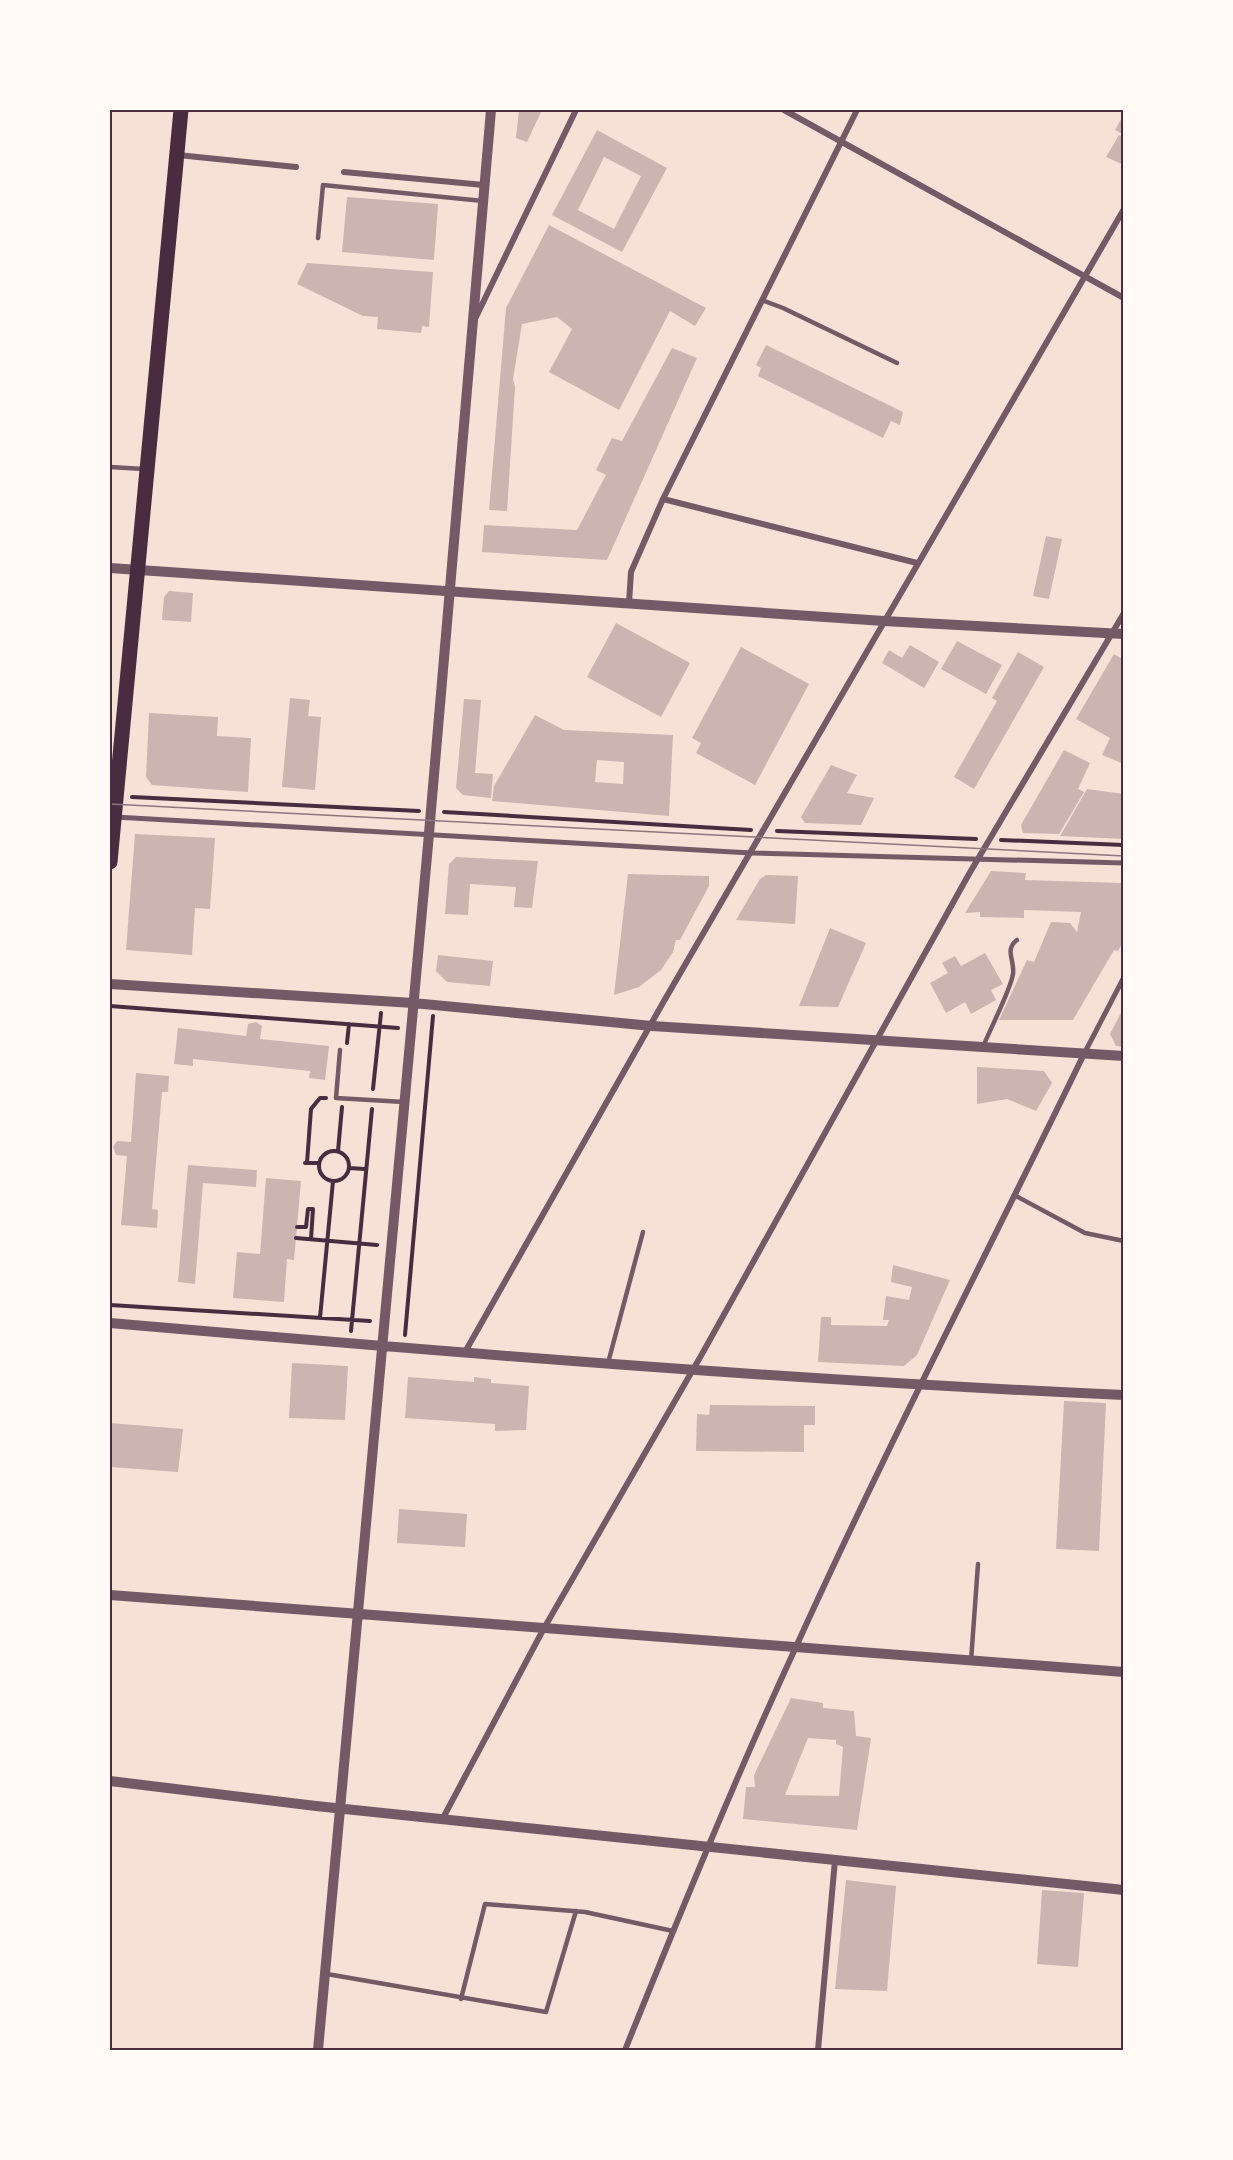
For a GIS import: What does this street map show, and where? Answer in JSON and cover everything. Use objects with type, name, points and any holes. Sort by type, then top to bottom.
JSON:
[{"type":"main road","points":[[110,862],[112,817],[116,796],[182,110]]},
{"type":"street","points":[[318,2050],[431,812],[490,110]]},
{"type":"street","points":[[472,325],[576,110]]},
{"type":"street","points":[[784,110],[1124,298]]},
{"type":"street","points":[[629,603],[631,572],[663,500],[857,110]]},
{"type":"street","points":[[177,155],[296,167]]},
{"type":"street","points":[[344,172],[484,185]]},
{"type":"street","points":[[465,1352],[917,563],[1124,208]]},
{"type":"street","points":[[663,500],[917,563]]},
{"type":"street","points":[[110,568],[884,621],[1124,634]]},
{"type":"street","points":[[442,1818],[543,1630],[693,1370],[979,859],[1124,613]]},
{"type":"street","points":[[112,817],[429,833],[751,853],[1124,863]]},
{"type":"street","points":[[625,2050],[708,1847],[796,1647],[1014,1195],[1124,977]]},
{"type":"street","points":[[110,984],[413,1003],[652,1026],[1124,1056]]},
{"type":"street","points":[[110,1323],[693,1370],[922,1386],[1124,1395]]},
{"type":"street","points":[[110,1595],[543,1630],[1124,1672]]},
{"type":"street","points":[[110,1781],[1124,1890]]},
{"type":"street","points":[[818,2050],[835,1860]]},
{"type":"lane","points":[[318,238],[323,185],[483,201]]},
{"type":"lane","points":[[762,300],[897,363]]},
{"type":"lane","points":[[110,467],[147,470]]},
{"type":"lane","points":[[983,1047],[1013,977],[1010,950],[1011,944],[1017,940]]},
{"type":"lane","points":[[340,1050],[336,1098],[404,1102]]},
{"type":"lane","points":[[1014,1195],[1086,1233],[1124,1242]]},
{"type":"lane","points":[[608,1363],[643,1232]]},
{"type":"lane","points":[[971,1661],[978,1564]]},
{"type":"lane","points":[[461,1998],[485,1904],[576,1911],[673,1931]]},
{"type":"lane","points":[[325,1974],[546,2012],[576,1911]]},
{"type":"path","points":[[116,796],[764,830],[1124,845]]},
{"type":"path","points":[[353,1344],[352,1320],[358,1243],[382,1001]]},
{"type":"path","points":[[404,1347],[434,1005]]},
{"type":"path","points":[[110,1006],[379,1027],[411,1026]]},
{"type":"path","points":[[320,1163],[305,1163],[311,1109],[320,1098],[336,1098]]},
{"type":"path","points":[[338,1151],[346,1156],[349,1168],[343,1179],[333,1181],[324,1177],[320,1163],[324,1155],[338,1151]]},
{"type":"path","points":[[349,1168],[365,1169]]},
{"type":"path","points":[[320,1318],[333,1181]]},
{"type":"path","points":[[297,1227],[306,1227],[308,1209],[312,1209],[311,1239]]},
{"type":"path","points":[[296,1238],[377,1245]]},
{"type":"path","points":[[110,1305],[383,1322]]},
{"type":"building","points":[[519,110],[542,110],[527,142],[516,138]]},
{"type":"building","points":[[1124,114],[1124,135],[1115,130]]},
{"type":"building","points":[[597,130],[667,168],[622,252],[552,215]],"holes":[[[604,157],[641,176],[614,229],[578,210]]]},
{"type":"building","points":[[1119,135],[1124,137],[1124,165],[1106,157]]},
{"type":"building","points":[[347,197],[438,204],[434,260],[342,252]]},
{"type":"building","points":[[549,225],[706,308],[695,326],[670,311],[619,410],[549,372],[572,329],[557,317],[522,324],[513,379],[515,387],[507,511],[489,510],[506,308]]},
{"type":"building","points":[[307,263],[433,272],[429,327],[422,326],[421,333],[377,329],[378,317],[363,316],[297,284]]},
{"type":"building","points":[[766,345],[903,412],[900,425],[891,421],[883,438],[758,376],[761,368],[756,365]]},
{"type":"building","points":[[672,348],[697,358],[607,560],[482,552],[484,525],[577,530],[606,475],[596,470],[612,438],[622,441]]},
{"type":"building","points":[[1046,536],[1062,539],[1049,599],[1033,596]]},
{"type":"building","points":[[169,591],[193,593],[191,622],[162,620],[164,597]]},
{"type":"building","points":[[616,623],[690,663],[661,717],[587,677]]},
{"type":"building","points":[[957,641],[1002,665],[986,694],[941,669]]},
{"type":"building","points":[[910,645],[939,662],[924,688],[882,663],[889,650],[902,658]]},
{"type":"building","points":[[741,647],[809,684],[755,785],[696,753],[701,743],[692,738]]},
{"type":"building","points":[[1018,652],[1044,667],[974,789],[954,777],[997,701],[992,698]]},
{"type":"building","points":[[1114,654],[1124,660],[1124,764],[1102,755],[1110,738],[1076,719]]},
{"type":"building","points":[[290,698],[310,700],[308,716],[321,717],[315,790],[282,787]]},
{"type":"building","points":[[464,699],[481,700],[475,773],[493,774],[491,798],[463,795],[456,788]]},
{"type":"building","points":[[149,713],[218,717],[217,736],[251,738],[248,792],[152,785],[146,777]]},
{"type":"building","points":[[535,715],[564,730],[673,735],[669,816],[492,801],[494,786]],"holes":[[[597,760],[624,762],[623,784],[595,782]]]},
{"type":"building","points":[[1064,750],[1090,763],[1078,789],[1084,792],[1059,834],[1023,833],[1021,825]]},
{"type":"building","points":[[831,765],[857,775],[847,793],[874,798],[861,825],[805,823],[801,817]]},
{"type":"building","points":[[1087,789],[1124,794],[1124,839],[1060,836]]},
{"type":"building","points":[[135,834],[215,838],[210,909],[195,908],[192,955],[126,950]]},
{"type":"building","points":[[456,857],[538,861],[532,908],[514,907],[516,887],[470,884],[468,915],[445,914],[449,864]]},
{"type":"building","points":[[991,871],[1026,873],[1025,880],[1124,883],[1124,940],[1118,951],[1114,950],[1073,1020],[999,1020],[1027,960],[1034,962],[1051,922],[1070,923],[1077,932],[1081,912],[1024,910],[1024,918],[980,917],[980,912],[965,913]]},
{"type":"building","points":[[628,874],[709,876],[709,886],[680,940],[676,940],[673,952],[661,970],[639,987],[614,995]]},
{"type":"building","points":[[766,875],[798,876],[795,924],[736,920],[760,879]]},
{"type":"building","points":[[830,928],[866,943],[838,1007],[799,1006]]},
{"type":"building","points":[[985,953],[1003,984],[991,990],[996,1000],[971,1014],[965,1002],[946,1013],[930,983],[948,973],[942,963],[955,956],[961,966]]},
{"type":"building","points":[[438,955],[493,961],[490,986],[447,982],[436,971]]},
{"type":"building","points":[[1124,1007],[1124,1047],[1116,1046],[1110,1034]]},
{"type":"building","points":[[256,1022],[262,1026],[260,1039],[329,1046],[325,1080],[309,1078],[310,1071],[193,1059],[193,1066],[174,1064],[178,1028],[246,1036],[248,1024]]},
{"type":"building","points":[[977,1067],[1044,1071],[1052,1083],[1036,1111],[1007,1099],[977,1104]]},
{"type":"building","points":[[136,1073],[169,1076],[168,1092],[162,1092],[152,1209],[158,1210],[157,1228],[121,1225],[127,1156],[116,1155],[113,1147],[117,1141],[131,1142]]},
{"type":"building","points":[[188,1165],[257,1170],[256,1187],[203,1183],[195,1284],[178,1282]]},
{"type":"building","points":[[266,1178],[301,1181],[294,1260],[287,1259],[284,1302],[233,1298],[237,1252],[260,1254]]},
{"type":"building","points":[[893,1265],[950,1280],[917,1355],[904,1366],[818,1362],[821,1317],[831,1317],[831,1325],[887,1326],[889,1320],[883,1320],[886,1296],[909,1300],[912,1287],[891,1282]]},
{"type":"building","points":[[292,1363],[348,1366],[345,1420],[289,1418]]},
{"type":"building","points":[[408,1377],[474,1382],[474,1377],[491,1379],[491,1383],[529,1386],[526,1430],[495,1431],[495,1424],[405,1418]]},
{"type":"building","points":[[1064,1401],[1106,1403],[1099,1551],[1056,1549]]},
{"type":"building","points":[[710,1405],[815,1406],[815,1425],[804,1425],[804,1452],[696,1451],[697,1414],[709,1415]]},
{"type":"building","points":[[110,1423],[183,1429],[178,1472],[110,1467]]},
{"type":"building","points":[[399,1509],[467,1514],[465,1547],[397,1543]]},
{"type":"building","points":[[791,1698],[823,1703],[823,1708],[854,1711],[856,1736],[871,1738],[857,1830],[743,1819],[746,1787],[755,1787],[754,1775]],"holes":[[[808,1738],[836,1740],[836,1744],[843,1747],[839,1796],[785,1795]]]},
{"type":"building","points":[[846,1880],[896,1886],[887,1991],[835,1989]]},
{"type":"building","points":[[1042,1890],[1084,1893],[1078,1967],[1037,1964]]},
{"type":"tram line","points":[[110,804],[1124,856]]}]
